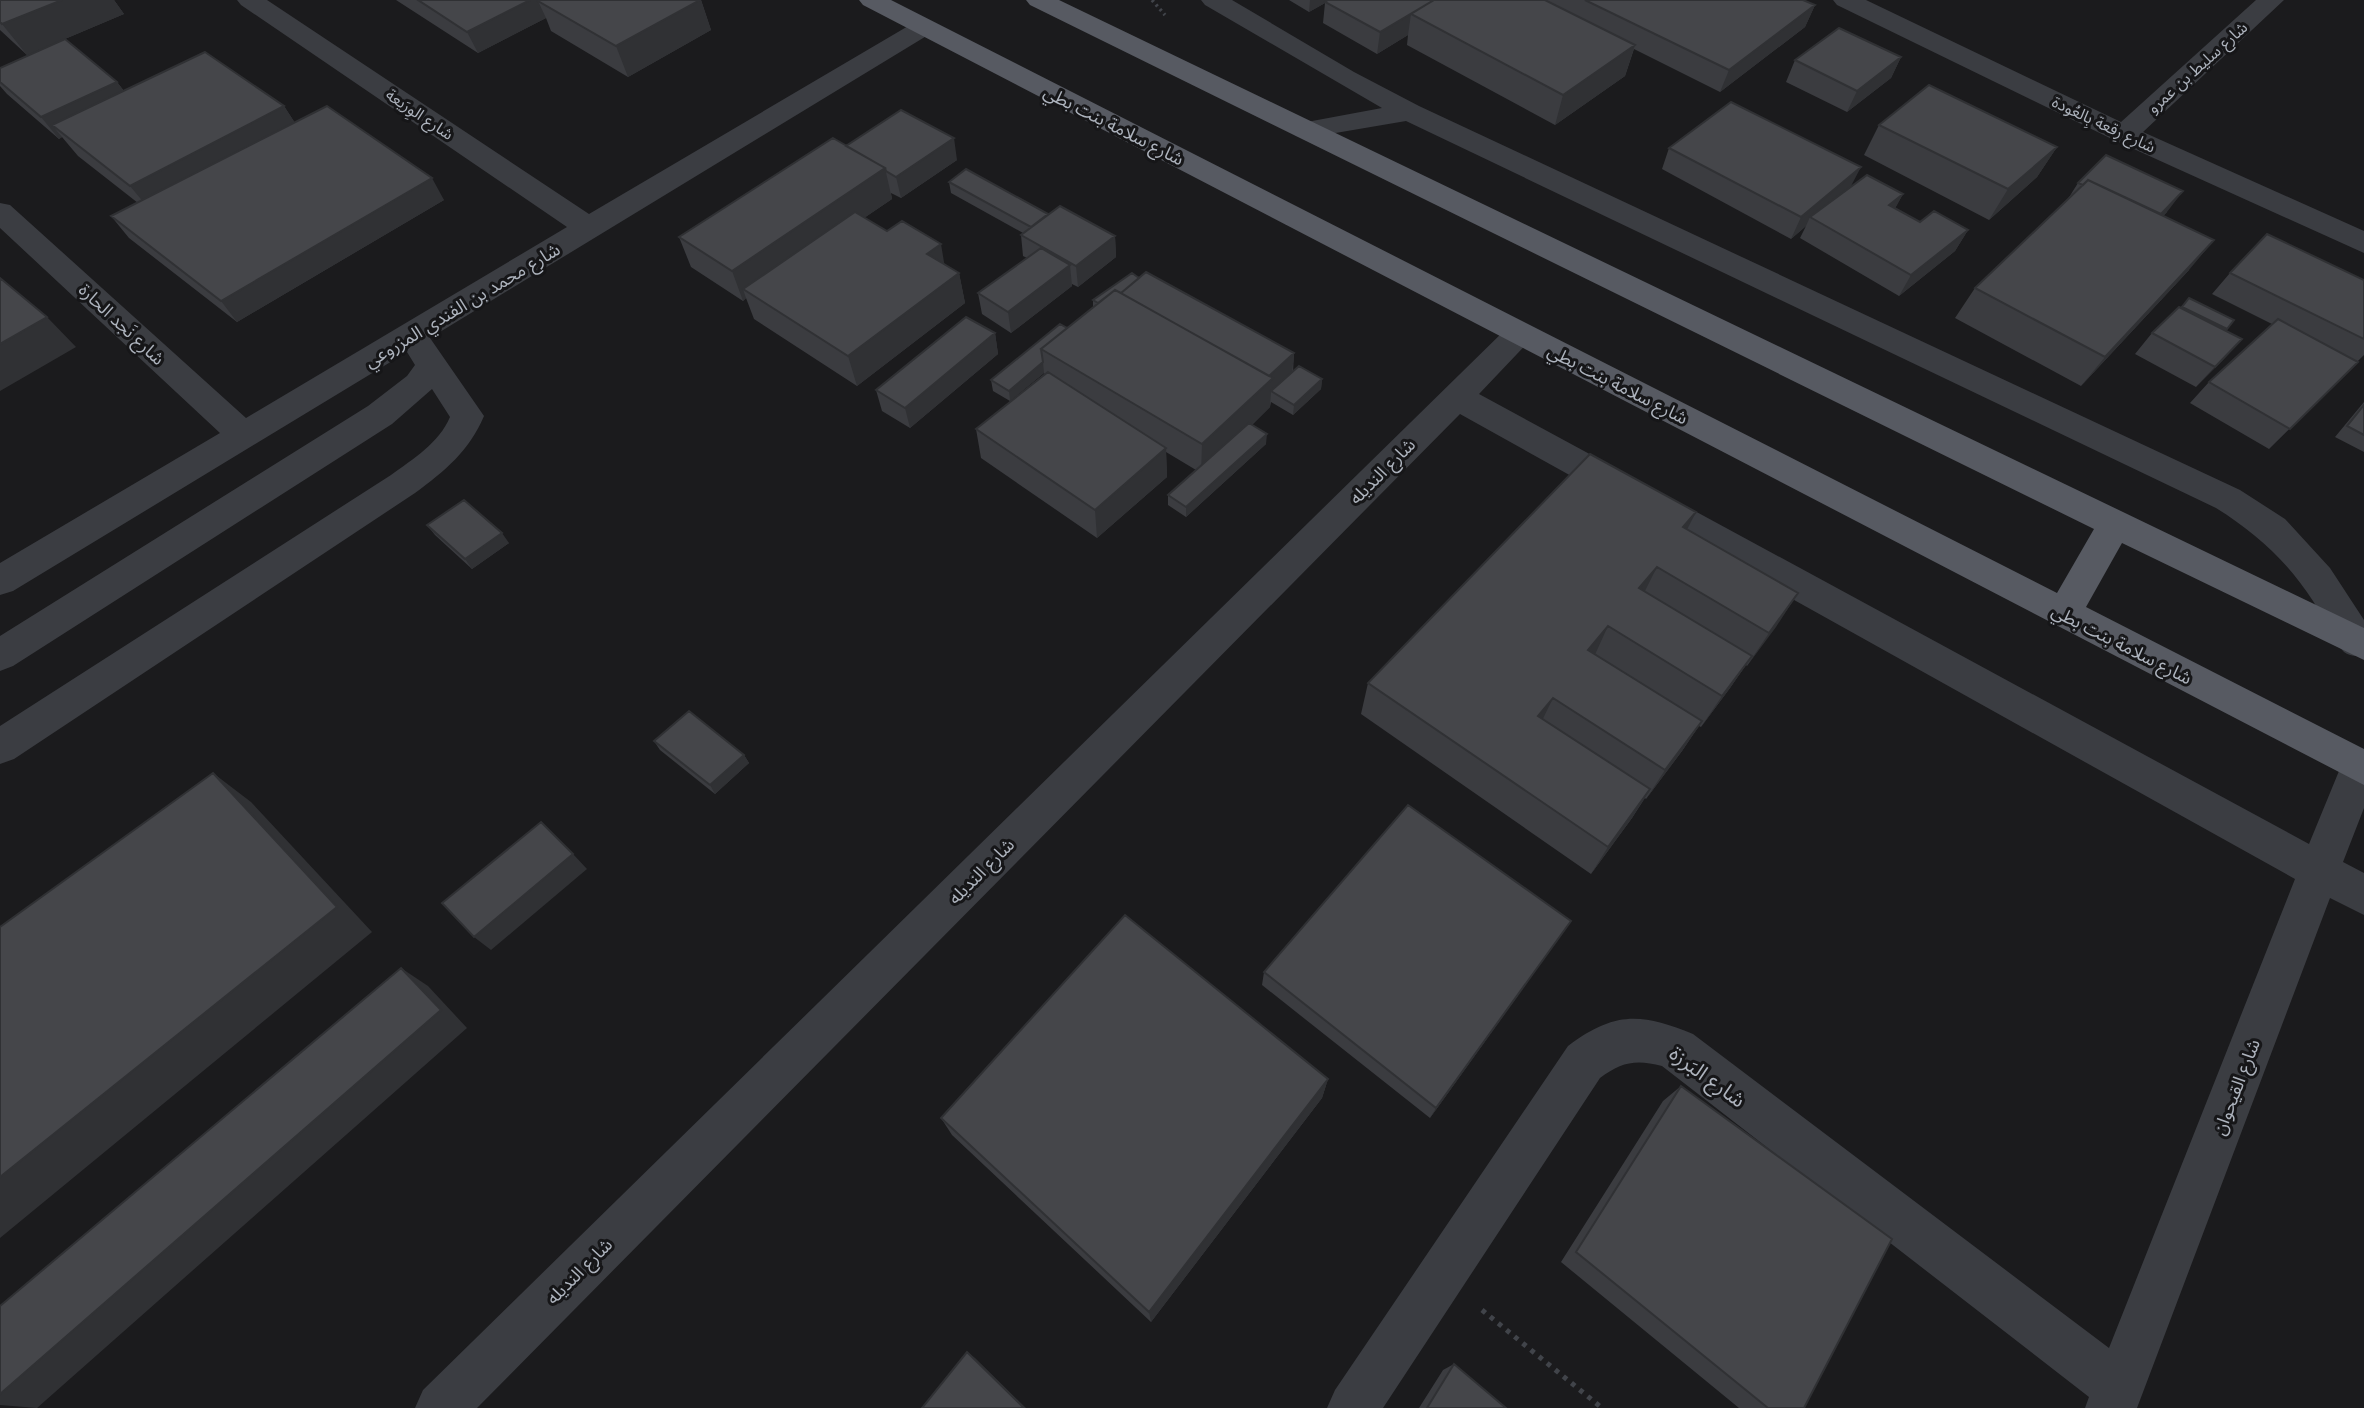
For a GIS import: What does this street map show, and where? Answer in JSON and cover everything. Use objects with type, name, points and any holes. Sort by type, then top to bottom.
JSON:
[{"type":"main road","name":"شارع سلامة بنت بطي","points":[[872,0],[2362,767]]},
{"type":"main road","points":[[1039,0],[2361,643]]},
{"type":"main road","points":[[2064,614],[2115,524]]},
{"type":"street","name":"شارع الوِرَيعة","points":[[250,0],[589,228]]},
{"type":"street","points":[[1214,0],[1345,78],[1409,112],[2252,512],[2291,544],[2306,561],[2361,643]]},
{"type":"street","name":"شارع رِقعة بِالعُودة","points":[[1846,0],[2124,134],[2364,243]]},
{"type":"street","name":"شارع سليط بن عمرو","points":[[2124,134],[2271,0]]},
{"type":"street","name":"شارع محمد بن الفندي المزروعي","points":[[0,581],[924,27]]},
{"type":"street","points":[[1306,130],[1409,112]]},
{"type":"street","name":"شارع نَجد الحارة","points":[[0,212],[245,436]]},
{"type":"street","name":"شارع النديله","points":[[441,1408],[1520,334]]},
{"type":"street","points":[[0,747],[403,484],[443,454],[454,442],[467,416],[412,335]]},
{"type":"street","points":[[0,655],[380,415],[418,384],[433,365]]},
{"type":"street","points":[[1457,397],[2364,895]]},
{"type":"street","name":"شارع القيحوان","points":[[2115,1398],[2362,767]]},
{"type":"street","name":"شارع البَرزة","points":[[1353,1408],[1584,1062],[1603,1046],[1628,1039],[1654,1039],[1677,1050],[2115,1398]]},
{"type":"path","points":[[1441,1276],[1602,1408]]},
{"type":"building","points":[[0,0],[62,0],[2,24]]},
{"type":"building","points":[[418,0],[530,0],[467,32]]},
{"type":"building","points":[[539,0],[700,0],[616,46]]},
{"type":"building","points":[[1434,0],[1380,32],[1325,2]]},
{"type":"building","points":[[1434,0],[1545,0],[1635,45],[1563,95],[1411,14]]},
{"type":"building","points":[[1585,0],[1803,0],[1815,5],[1729,70]]},
{"type":"building","points":[[1839,28],[1901,57],[1857,91],[1795,60]]},
{"type":"building","points":[[65,39],[117,82],[41,117],[0,82],[0,68]]},
{"type":"building","points":[[205,52],[284,106],[130,186],[52,125]]},
{"type":"building","points":[[1929,85],[2057,147],[2008,189],[1879,125]]},
{"type":"building","points":[[1731,102],[1861,167],[1801,217],[1669,148]]},
{"type":"building","points":[[327,106],[432,178],[221,301],[111,216]]},
{"type":"building","points":[[901,110],[954,138],[896,177],[846,146]]},
{"type":"building","points":[[833,138],[885,168],[732,271],[679,237]]},
{"type":"building","points":[[2106,155],[2183,191],[2161,214],[2088,180],[2083,185],[2078,183]]},
{"type":"building","points":[[966,169],[1048,214],[1031,227],[949,182]]},
{"type":"building","points":[[1867,175],[1903,194],[1889,205],[1920,222],[1934,211],[1968,230],[1911,275],[1810,217]]},
{"type":"building","points":[[2088,180],[2214,240],[2105,357],[1975,288]]},
{"type":"building","points":[[1060,206],[1115,236],[1076,266],[1021,235]]},
{"type":"building","points":[[855,212],[887,231],[902,221],[941,244],[927,254],[959,273],[848,356],[743,289]]},
{"type":"building","points":[[2267,234],[2364,280],[2364,339],[2230,273]]},
{"type":"building","points":[[1041,248],[1070,265],[1008,312],[978,293]]},
{"type":"building","points":[[1146,272],[1294,353],[1269,376],[1121,293]]},
{"type":"building","points":[[1132,273],[1139,278],[1121,293],[1115,290],[1098,303],[1093,300]]},
{"type":"building","points":[[0,278],[47,317],[0,344]]},
{"type":"building","points":[[1115,290],[1273,378],[1202,444],[1041,349]]},
{"type":"building","points":[[2189,298],[2234,320],[2227,329],[2182,307]]},
{"type":"building","points":[[2179,307],[2242,339],[2215,367],[2152,333]]},
{"type":"building","points":[[966,317],[995,333],[905,408],[876,390]]},
{"type":"building","points":[[2278,319],[2358,362],[2290,429],[2209,382]]},
{"type":"building","points":[[1060,324],[1067,328],[1041,349],[1043,362],[1009,391],[991,380]]},
{"type":"building","points":[[1299,366],[1322,379],[1294,405],[1271,391]]},
{"type":"building","points":[[1048,372],[1166,448],[1095,510],[976,429]]},
{"type":"building","points":[[2364,405],[2364,435],[2347,426]]},
{"type":"building","points":[[1249,423],[1267,434],[1186,507],[1168,495]]},
{"type":"building","points":[[1590,454],[1696,512],[1683,527],[1798,593],[1769,633],[1657,567],[1639,588],[1752,656],[1722,696],[1608,626],[1588,650],[1702,721],[1665,770],[1553,698],[1538,716],[1650,789],[1608,847],[1368,683]]},
{"type":"building","points":[[464,500],[502,533],[465,559],[427,525]]},
{"type":"building","points":[[689,711],[744,755],[710,785],[654,741]]},
{"type":"building","points":[[213,773],[337,907],[0,1177],[0,927]]},
{"type":"building","points":[[1408,805],[1571,921],[1436,1108],[1264,972]]},
{"type":"building","points":[[541,822],[573,854],[474,937],[442,903]]},
{"type":"building","points":[[1125,915],[1328,1079],[1149,1312],[941,1118]]},
{"type":"building","points":[[401,968],[441,1010],[0,1394],[0,1306]]},
{"type":"building","points":[[1681,1086],[1892,1239],[1804,1408],[1768,1408],[1576,1252]]},
{"type":"building","points":[[967,1352],[1024,1408],[922,1408]]},
{"type":"building","points":[[1454,1364],[1506,1408],[1427,1408]]}]
